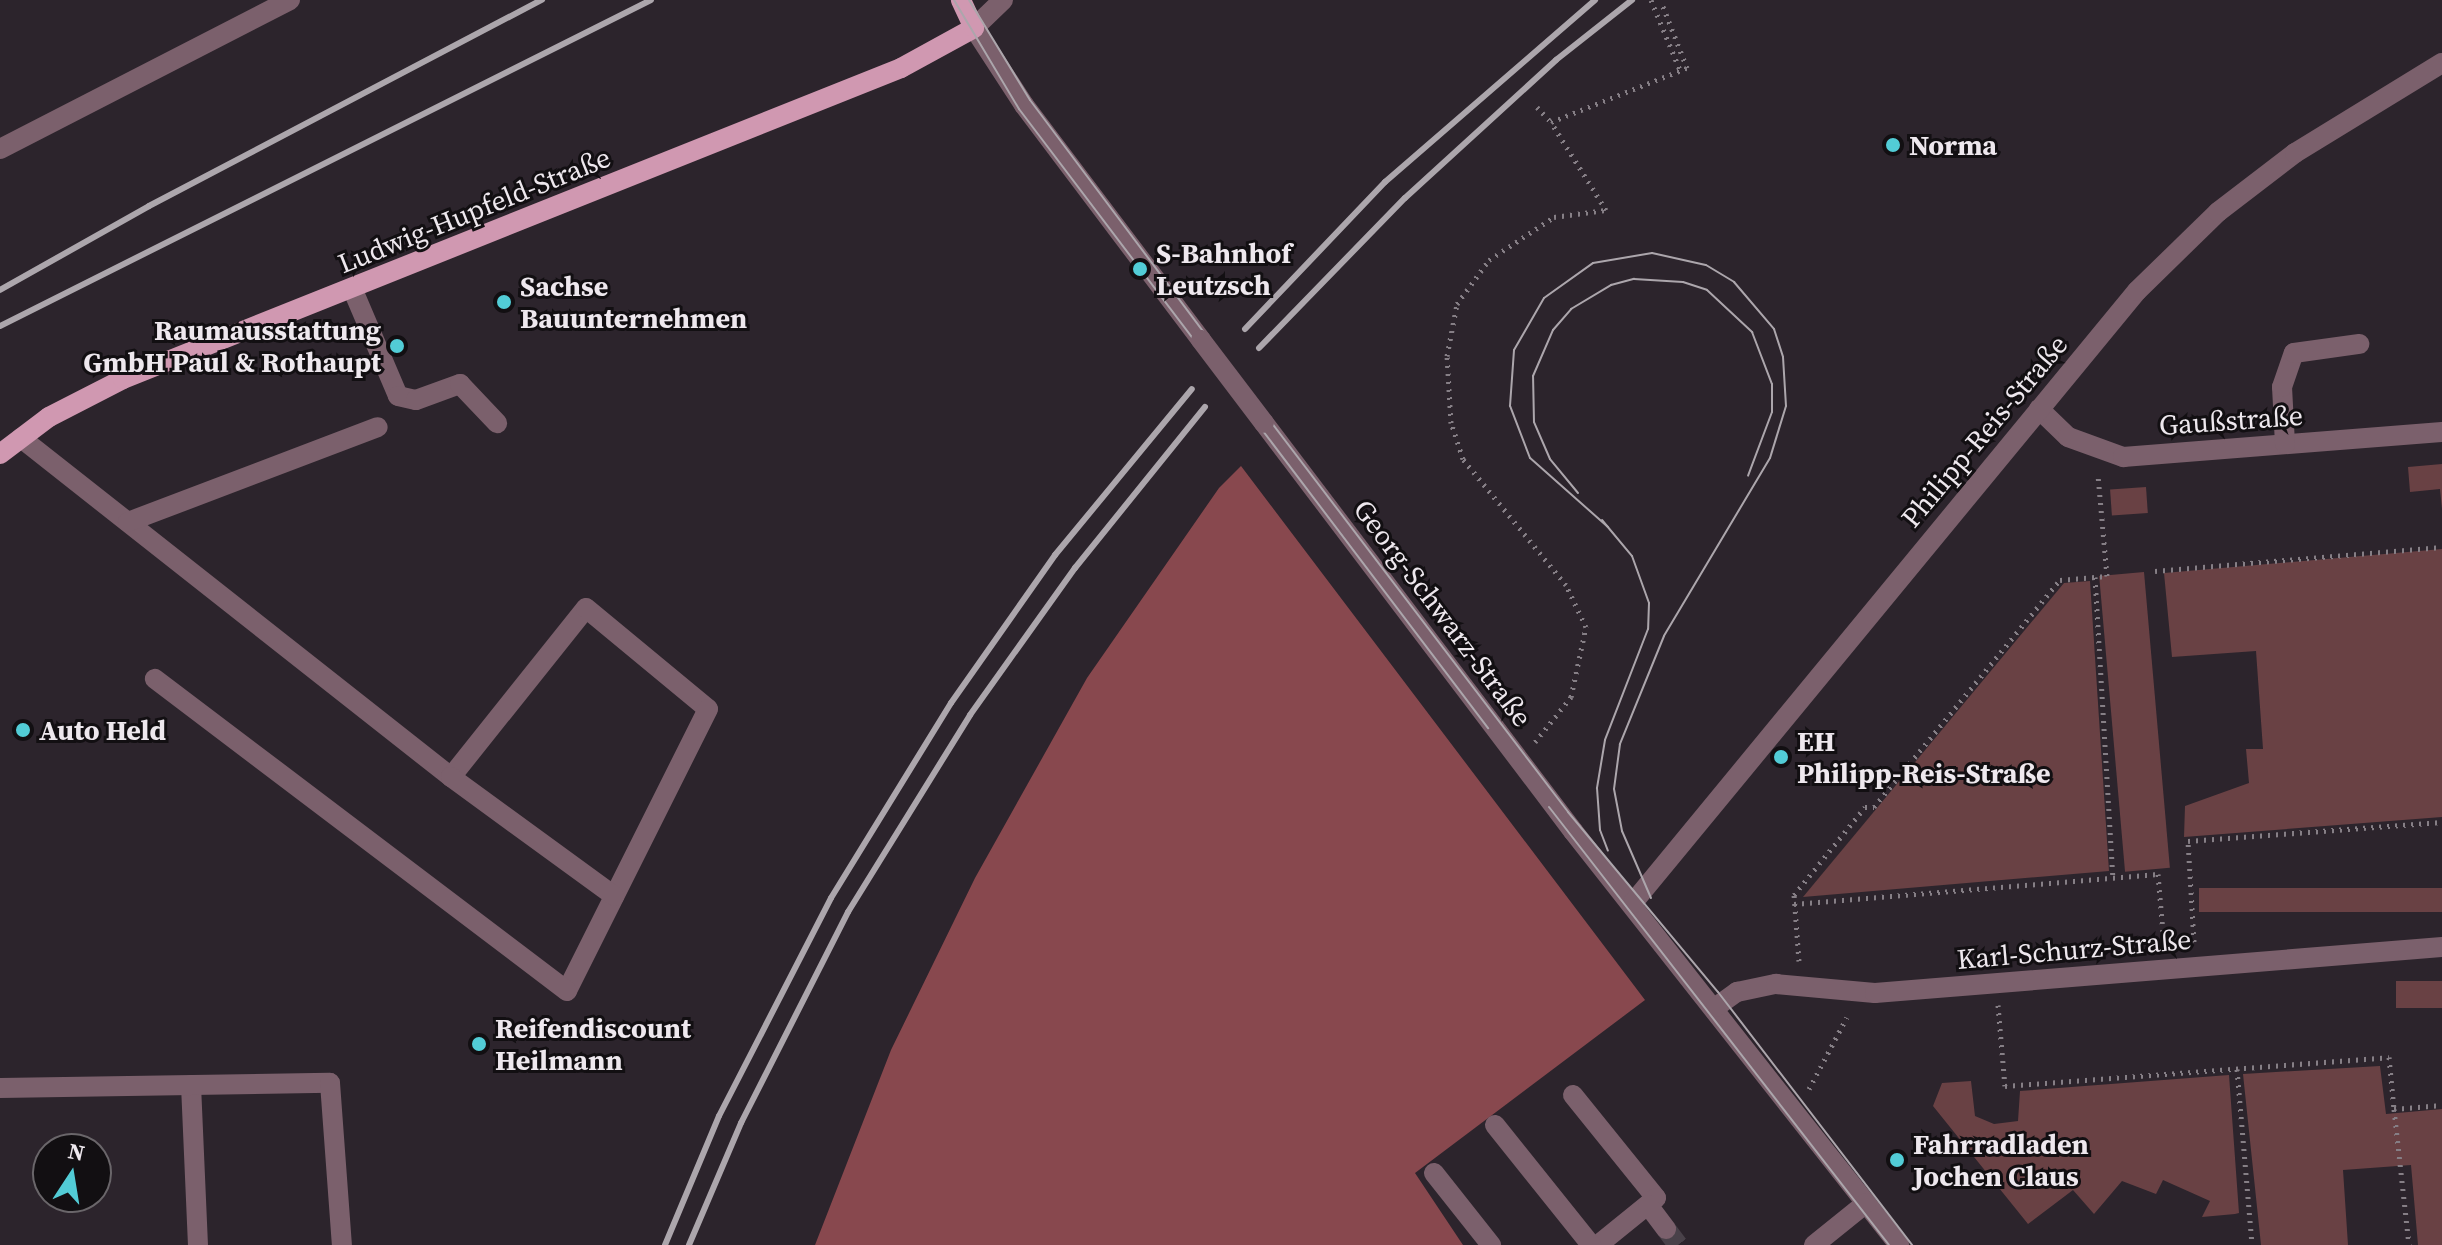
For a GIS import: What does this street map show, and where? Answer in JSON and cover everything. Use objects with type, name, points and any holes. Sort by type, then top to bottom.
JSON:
[{"type":"main road","name":"Georg-Schwarz-Straße","points":[[961,0],[974,28]]},
{"type":"main road","name":"Ludwig-Hupfeld-Straße","points":[[0,454],[49,417],[123,379],[901,68],[974,28]]},
{"type":"street","points":[[0,149],[290,0]]},
{"type":"street","points":[[974,28],[1003,0]]},
{"type":"street","name":"Georg-Schwarz-Straße","points":[[974,28],[1024,105],[1519,761],[1716,1007],[1899,1245]]},
{"type":"street","name":"Philipp-Reis-Straße","points":[[1632,904],[2137,291],[2218,212],[2362,109],[2442,63]]},
{"type":"street","points":[[352,288],[398,396],[416,400],[460,384],[497,423]]},
{"type":"street","points":[[2285,444],[2282,387],[2294,353],[2359,344]]},
{"type":"street","name":"Gaußstraße","points":[[2039,409],[2068,437],[2123,457],[2442,432]]},
{"type":"street","points":[[128,522],[378,427]]},
{"type":"street","points":[[21,438],[451,777],[614,896]]},
{"type":"street","points":[[155,679],[567,991],[708,709],[586,608],[451,777]]},
{"type":"street","name":"Karl-Schurz-Straße","points":[[1716,1007],[1737,992],[1776,984],[1875,993],[2442,947]]},
{"type":"street","points":[[0,1088],[330,1083],[342,1245]]},
{"type":"street","points":[[191,1085],[198,1245]]},
{"type":"street","points":[[1573,1095],[1656,1198],[1598,1245]]},
{"type":"street","points":[[1495,1125],[1591,1245]]},
{"type":"street","points":[[1434,1173],[1491,1245]]},
{"type":"street","points":[[1814,1245],[1866,1203]]},
{"type":"street","points":[[1648,1205],[1666,1229]]},
{"type":"path","points":[[1651,0],[1680,70]]},
{"type":"path","points":[[1551,122],[1687,68],[1662,4]]},
{"type":"path","points":[[1519,761],[1571,697],[1586,627],[1566,585],[1463,459],[1451,423],[1447,356],[1457,304],[1489,260],[1554,217],[1606,210],[1551,122],[1537,107]]},
{"type":"path","points":[[1799,963],[1794,895],[1865,807],[1874,807],[2060,580],[2107,576],[2098,450]]},
{"type":"path","points":[[2155,571],[2442,547]]},
{"type":"path","points":[[2095,577],[2113,878]]},
{"type":"path","points":[[2196,967],[2188,841],[2442,822]]},
{"type":"path","points":[[1794,904],[2158,874],[2165,969]]},
{"type":"path","points":[[1996,983],[2005,1086],[2389,1057],[2409,1245]]},
{"type":"path","points":[[1793,1106],[1809,1089],[1840,1022],[1875,993]]},
{"type":"path","points":[[2237,1069],[2252,1245]]},
{"type":"path","points":[[2394,1109],[2442,1105]]},
{"type":"shaded area","points":[[2442,464],[2442,509],[2440,489],[2410,492],[2408,467]]},
{"type":"shaded area","points":[[1241,466],[1645,1000],[1415,1173],[1463,1245],[815,1245],[891,1050],[975,878],[1087,678],[1219,488]]},
{"type":"shaded area","points":[[2146,487],[2148,513],[2112,515],[2110,490]]},
{"type":"shaded area","points":[[2442,549],[2442,817],[2184,837],[2185,806],[2249,783],[2246,749],[2263,749],[2256,651],[2172,657],[2164,573]]},
{"type":"shaded area","points":[[2144,572],[2170,868],[2125,872],[2099,576]]},
{"type":"shaded area","points":[[2090,581],[2109,871],[1803,897],[2064,583]]},
{"type":"shaded area","points":[[2199,888],[2442,888],[2442,912],[2199,912]]},
{"type":"shaded area","points":[[2396,981],[2442,981],[2442,1008],[2396,1008]]},
{"type":"shaded area","points":[[2380,1066],[2386,1114],[2442,1109],[2442,1245],[2418,1245],[2411,1165],[2343,1170],[2348,1245],[2261,1245],[2243,1074]]},
{"type":"shaded area","points":[[2229,1075],[2239,1213],[2235,1214],[2202,1217],[2210,1201],[2163,1180],[2156,1194],[2122,1181],[2094,1214],[2073,1190],[2028,1224],[1933,1106],[1942,1083],[1971,1081],[1975,1116],[1994,1124],[2018,1121],[2020,1091]]},
{"type":"tunnel","points":[[1666,1229],[1678,1245]]},
{"type":"tram line","points":[[954,0],[1019,109],[1488,728]]},
{"type":"tram line","points":[[969,0],[1030,100],[1268,418],[1568,812],[1718,992],[1912,1245]]},
{"type":"tram line","points":[[1608,527],[1530,458],[1510,406],[1514,350],[1544,298],[1593,263],[1652,253],[1706,265],[1734,282],[1774,329],[1783,357],[1786,406],[1770,458],[1664,636],[1620,744],[1614,789],[1622,831],[1651,898]]},
{"type":"tram line","points":[[1578,493],[1550,459],[1534,422],[1533,376],[1553,330],[1571,309],[1611,285],[1634,279],[1683,282],[1707,290],[1752,332],[1772,384],[1772,412],[1748,476]]},
{"type":"tram line","points":[[1602,520],[1632,556],[1649,603],[1648,629],[1605,740],[1597,788],[1600,830],[1608,851]]},
{"type":"tram line","points":[[1549,807],[1889,1245]]},
{"type":"railway","points":[[0,290],[149,206],[542,0]]},
{"type":"railway","points":[[0,326],[651,0]]},
{"type":"railway","points":[[1245,329],[1385,182],[1595,0]]},
{"type":"railway","points":[[1259,348],[1405,198],[1556,60],[1632,0]]},
{"type":"railway","points":[[665,1245],[719,1116],[831,898],[951,703],[1055,555],[1192,389]]},
{"type":"railway","points":[[689,1245],[741,1123],[848,912],[970,715],[1075,568],[1205,407]]},
{"type":"place","name":"Norma","points":[[1893,145]]},
{"type":"place","name":"S-Bahnhof Leutzsch","points":[[1140,269]]},
{"type":"place","name":"Sachse Bauunternehmen","points":[[504,302]]},
{"type":"place","name":"Raumausstattung GmbH Paul & Rothaupt","points":[[397,346]]},
{"type":"place","name":"Auto Held","points":[[23,730]]},
{"type":"place","name":"EH Philipp-Reis-Straße","points":[[1781,757]]},
{"type":"place","name":"Reifendiscount Heilmann","points":[[479,1044]]},
{"type":"place","name":"Fahrradladen Jochen Claus","points":[[1897,1160]]}]
